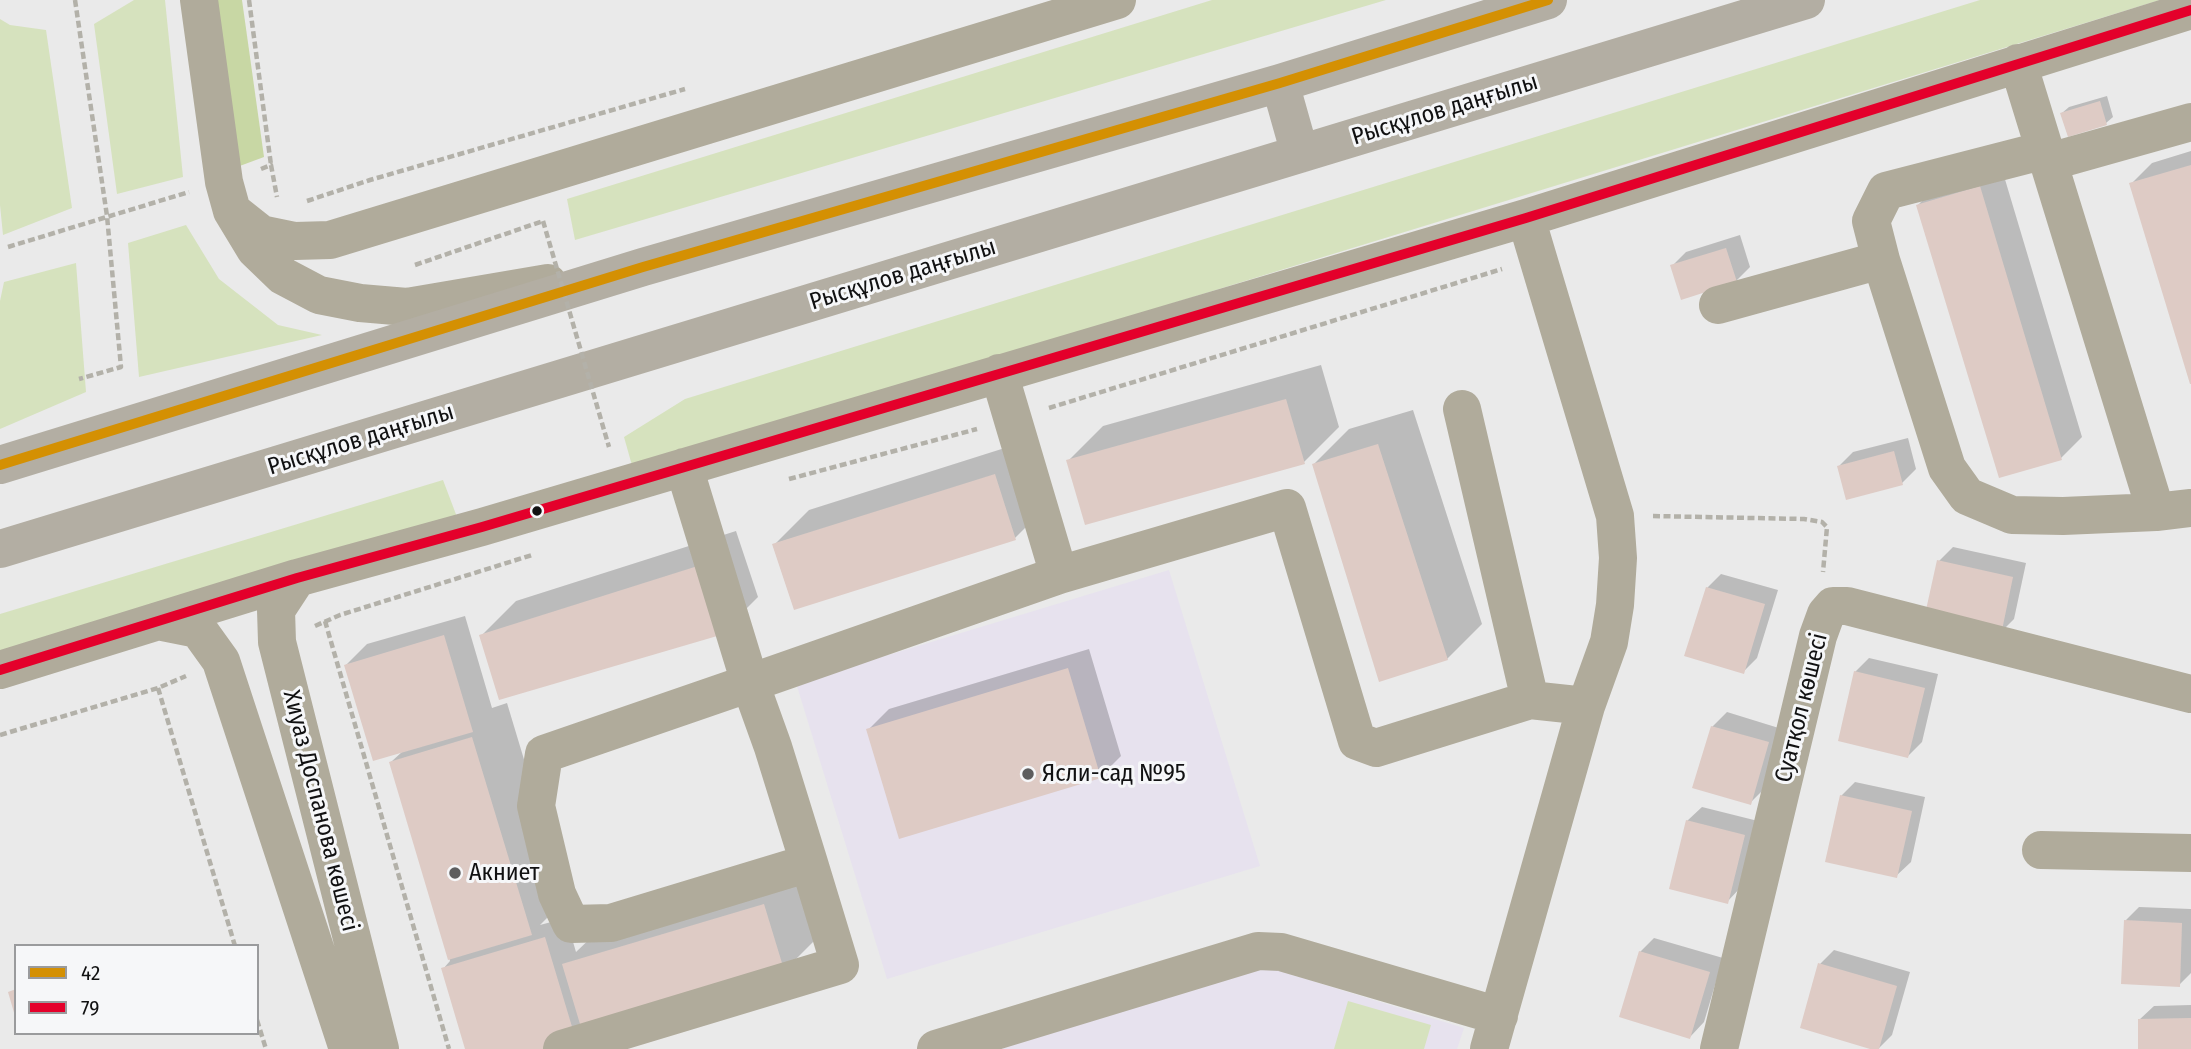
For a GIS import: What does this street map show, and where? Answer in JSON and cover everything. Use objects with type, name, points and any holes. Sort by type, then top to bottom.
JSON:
[{"type":"main road","points":[[0,465],[643,267],[1280,83],[1548,0]]},
{"type":"main road","name":"Рысқұлов даңғылы","points":[[0,549],[1806,0]]},
{"type":"main road","points":[[1280,83],[1300,154]]},
{"type":"street","points":[[199,0],[224,182],[232,211],[255,249],[283,276],[319,295],[360,303],[407,307],[643,267]]},
{"type":"street","points":[[232,211],[261,233],[295,241],[330,240],[1117,0]]},
{"type":"street","points":[[0,670],[297,578],[684,467],[1526,218],[2191,10]]},
{"type":"street","points":[[2018,64],[2047,156],[2173,510],[2063,516],[2012,514],[1967,496],[1947,468],[1871,221],[1886,191],[2047,156],[2191,122]]},
{"type":"street","points":[[936,1049],[1024,1036],[1258,951],[1281,952],[1494,1033],[1586,706],[1609,642],[1618,558],[1615,516],[1526,218]]},
{"type":"street","points":[[1718,305],[1881,260]]},
{"type":"street","points":[[999,373],[1059,575]]},
{"type":"street","points":[[1462,409],[1530,700]]},
{"type":"street","points":[[562,1049],[840,965],[684,467]]},
{"type":"street","points":[[810,863],[611,923],[570,924],[557,894],[536,806],[544,754],[1059,575],[1287,508],[1357,741],[1376,748],[1530,700],[1586,706]]},
{"type":"street","name":"Хиуаз Доспанова көшесі","points":[[297,578],[276,610],[277,642],[380,1049]]},
{"type":"street","name":"Суатқол көшесі","points":[[1719,1049],[1818,636],[1826,614],[1833,606],[1847,606],[2191,694]]},
{"type":"street","name":"Хиуаз Доспанова көшесі","points":[[158,621],[198,629],[221,661],[348,1049]]},
{"type":"street","points":[[2041,850],[2191,853]]},
{"type":"path","points":[[75,0],[107,216],[121,367],[79,379]]},
{"type":"path","points":[[249,0],[276,197],[286,201]]},
{"type":"path","points":[[305,202],[370,180],[687,88]]},
{"type":"path","points":[[260,170],[271,165]]},
{"type":"path","points":[[8,247],[193,191]]},
{"type":"path","points":[[407,267],[543,221],[609,447]]},
{"type":"path","points":[[788,479],[1013,419],[1538,258]]},
{"type":"path","points":[[1615,516],[1804,519],[1822,522],[1827,527],[1821,594],[1826,614]]},
{"type":"path","points":[[277,642],[340,615],[535,554]]},
{"type":"path","points":[[326,621],[449,1049]]},
{"type":"path","points":[[0,735],[158,688],[221,661]]},
{"type":"path","points":[[158,688],[234,944]]},
{"type":"path","points":[[259,1026],[266,1049]]},
{"type":"shaded area","name":"Ясли-сад №95","points":[[1169,570],[1260,866],[887,979],[796,683]]},
{"type":"shaded area","points":[[1267,967],[1464,1028],[1457,1049],[997,1049]]},
{"type":"green space","points":[[134,0],[165,0],[183,177],[117,194],[94,24]]},
{"type":"green space","points":[[217,0],[242,0],[264,157],[237,167]]},
{"type":"green space","points":[[1212,0],[1386,0],[575,240],[567,199]]},
{"type":"green space","points":[[1980,0],[2160,0],[633,469],[624,437],[685,399]]},
{"type":"green space","points":[[0,19],[10,25],[46,30],[72,208],[3,235],[0,205]]},
{"type":"green space","points":[[186,225],[219,279],[278,325],[322,335],[139,377],[128,243]]},
{"type":"green space","points":[[76,263],[86,392],[0,429],[0,301],[4,282]]},
{"type":"green space","points":[[443,480],[457,517],[0,656],[0,614]]},
{"type":"green space","points":[[1348,1001],[1431,1025],[1424,1049],[1334,1049]]},
{"type":"building","points":[[2100,101],[2107,125],[2068,137],[2060,113]]},
{"type":"building","points":[[2191,165],[2191,384],[2190,384],[2129,183]]},
{"type":"building","points":[[1980,186],[2062,460],[1999,478],[1916,205]]},
{"type":"building","points":[[1726,248],[1737,282],[1681,300],[1670,265]]},
{"type":"building","points":[[1286,399],[1305,464],[1085,525],[1066,460]]},
{"type":"building","points":[[1378,444],[1448,660],[1379,682],[1312,464]]},
{"type":"building","points":[[1894,451],[1903,485],[1846,500],[1837,466]]},
{"type":"building","points":[[995,474],[1016,540],[794,610],[772,544]]},
{"type":"building","points":[[1937,560],[2013,577],[2001,635],[1924,619]]},
{"type":"building","points":[[701,565],[724,634],[499,700],[479,635]]},
{"type":"building","points":[[1706,587],[1765,604],[1744,674],[1684,656]]},
{"type":"building","points":[[444,635],[473,732],[373,761],[344,665]]},
{"type":"building","points":[[1068,668],[1101,778],[899,839],[866,729]]},
{"type":"building","points":[[1854,671],[1925,688],[1908,758],[1838,741]]},
{"type":"building","points":[[1711,726],[1769,742],[1751,805],[1692,788]]},
{"type":"building","points":[[472,737],[532,935],[448,960],[389,762]]},
{"type":"building","points":[[1840,795],[1912,811],[1897,878],[1825,862]]},
{"type":"building","points":[[1686,820],[1745,835],[1728,904],[1669,889]]},
{"type":"building","points":[[764,904],[785,973],[583,1034],[562,964]]},
{"type":"building","points":[[2124,920],[2182,923],[2180,987],[2121,984]]},
{"type":"building","points":[[545,937],[576,1040],[547,1049],[465,1049],[441,968]]},
{"type":"building","points":[[1639,951],[1710,972],[1690,1039],[1619,1017]]},
{"type":"building","points":[[1818,963],[1897,986],[1879,1049],[1870,1049],[1800,1028]]},
{"type":"building","points":[[14,990],[14,1013],[8,992]]},
{"type":"building","points":[[2191,1018],[2191,1049],[2138,1049],[2138,1019]]},
{"type":"transit line","name":"42","points":[[0,465],[643,267],[1280,83],[1548,0]]},
{"type":"transit line","name":"79","points":[[0,670],[297,578],[482,527],[1526,218],[2191,10]]},
{"type":"place","name":"Ясли-сад №95","points":[[1028,774]]},
{"type":"place","name":"Акниет","points":[[455,873]]}]
